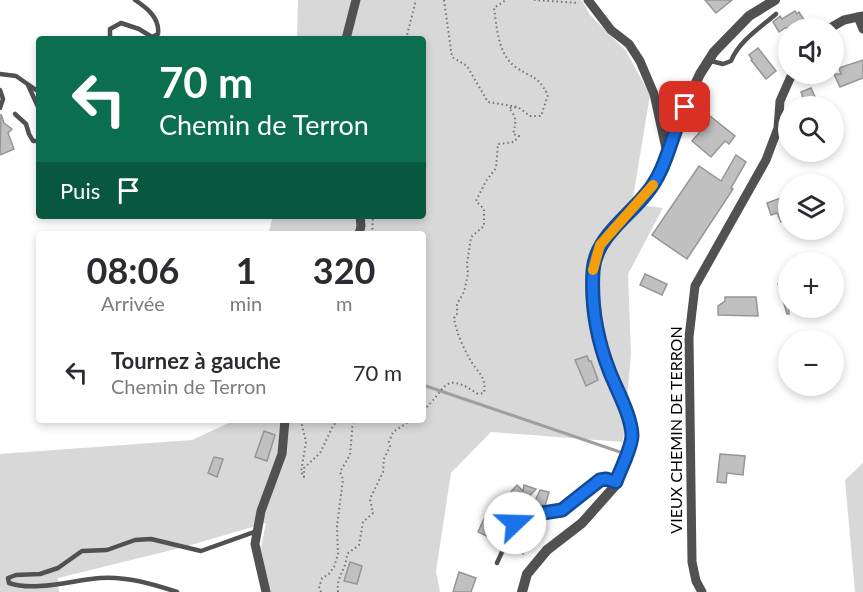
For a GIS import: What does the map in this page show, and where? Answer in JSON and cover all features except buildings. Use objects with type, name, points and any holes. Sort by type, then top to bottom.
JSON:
[{"type":"street","points":[[347,36],[356,0]]},
{"type":"street","points":[[522,592],[527,574],[547,550],[582,523],[614,487],[632,435],[597,332],[593,269],[600,245],[648,193],[661,172],[677,123],[700,74],[719,45],[756,11],[775,0]]},
{"type":"street","points":[[590,2],[611,30],[629,44],[640,61],[654,94],[667,153]]},
{"type":"street","points":[[844,20],[860,16],[863,29]]},
{"type":"street","name":"VIEUX CHEMIN DE TERRON","points":[[702,592],[696,581],[692,562],[689,337],[691,307],[695,286],[768,155],[778,128],[780,101],[788,84]]},
{"type":"street","points":[[266,592],[255,544],[261,511],[282,454],[285,423]]},
{"type":"lane","points":[[135,0],[157,21],[158,34],[154,36]]},
{"type":"lane","points":[[709,60],[723,64],[731,61],[734,52],[776,14]]},
{"type":"lane","points":[[110,36],[110,29],[115,24],[121,23],[150,36]]},
{"type":"lane","points":[[0,74],[16,76],[36,90]]},
{"type":"lane","points":[[26,83],[36,103]]},
{"type":"lane","points":[[0,90],[3,99],[0,108]]},
{"type":"lane","points":[[15,114],[26,124],[33,141],[36,141]]},
{"type":"lane","points":[[497,563],[515,523],[523,516],[562,510],[600,480],[616,482]]},
{"type":"lane","points":[[177,592],[124,578],[99,578],[54,586],[28,587],[9,583],[8,578],[16,574],[40,574],[58,568],[82,551],[108,549],[135,540],[151,539],[201,551],[257,531]]},
{"type":"path","points":[[407,36],[416,0]]},
{"type":"path","points":[[444,0],[452,57],[467,66],[488,102],[518,107],[530,116],[541,116],[548,96],[540,80],[514,67],[500,45],[494,8],[506,0]]},
{"type":"path","points":[[534,0],[590,2]]},
{"type":"path","points":[[426,406],[444,385],[455,382],[478,394],[484,393],[486,384],[481,373],[474,367],[455,326],[454,318],[457,315],[457,304],[464,292],[468,274],[467,264],[471,237],[484,226],[484,209],[476,201],[486,181],[496,168],[498,144],[514,142],[519,136],[513,134],[516,124],[515,115],[509,108],[518,107]]},
{"type":"path","points":[[302,423],[306,442],[301,472],[304,477],[304,468],[320,453],[336,423]]},
{"type":"path","points":[[321,592],[319,588],[322,578],[328,575],[334,567],[338,554],[337,526],[343,479],[340,472],[350,455],[353,423]]},
{"type":"path","points":[[338,592],[337,580],[347,564],[347,554],[359,545],[363,522],[373,513],[370,499],[383,472],[384,459],[393,432],[406,423]]},
{"type":"shaded area","points":[[298,0],[582,0],[590,15],[626,51],[650,95],[632,204],[663,208],[628,274],[631,355],[623,442],[491,432],[451,473],[436,571],[440,592],[269,592],[261,547],[266,523],[184,547],[58,578],[59,592],[0,592],[0,454],[192,440],[229,423],[426,423],[426,231],[269,231],[272,219],[426,219],[426,36],[297,36]]},
{"type":"shaded area","points":[[863,463],[863,592],[855,592],[845,480]]},
{"type":"waterway","points":[[426,386],[620,452]]},
{"type":"slow traffic","points":[[593,270],[600,245],[653,185]]},
{"type":"route","points":[[515,523],[523,516],[533,513],[562,510],[600,480],[616,482],[632,435],[597,332],[593,269],[600,245],[648,193],[661,172],[677,123],[685,107]]}]
